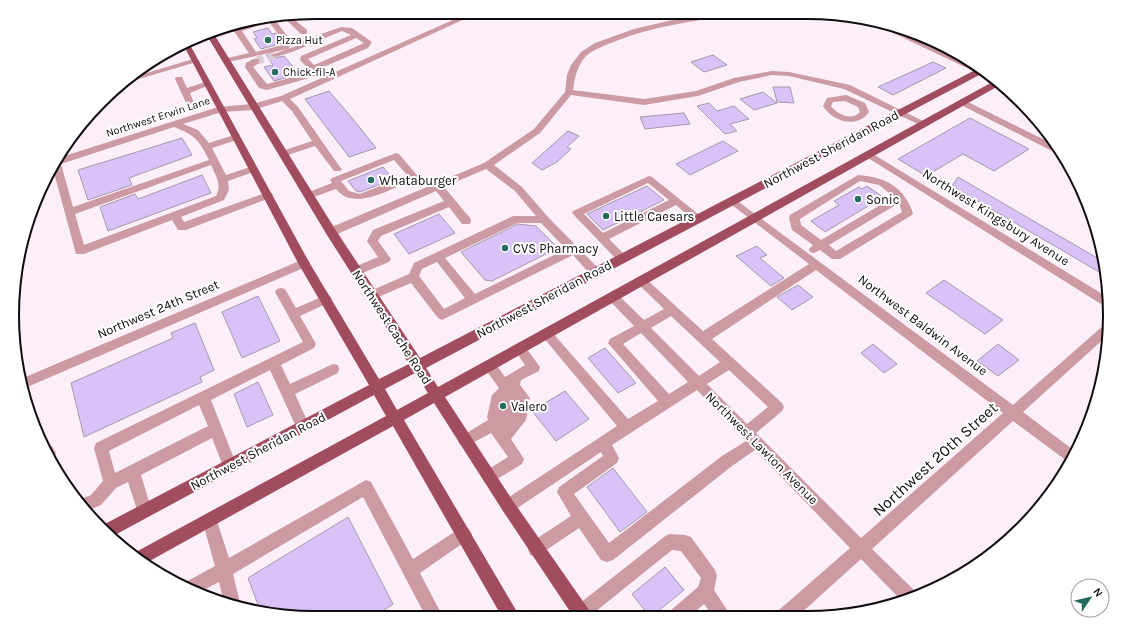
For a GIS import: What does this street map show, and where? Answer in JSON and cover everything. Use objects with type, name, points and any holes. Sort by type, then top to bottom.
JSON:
[{"type":"main road","name":"Northwest Cache Road","points":[[212,38],[252,107],[331,232],[465,441],[536,549],[579,611]]},
{"type":"main road","points":[[189,48],[304,263],[509,611]]},
{"type":"main road","name":"Northwest Sheridan Road","points":[[111,529],[595,272],[976,73]]},
{"type":"main road","name":"Northwest Sheridan Road","points":[[144,556],[490,366],[753,216],[993,85]]},
{"type":"street","name":"Northwest Erwin Lane","points":[[64,160],[221,109],[252,107],[284,98],[328,80],[462,19]]},
{"type":"street","points":[[331,232],[487,165],[510,151],[537,130],[569,92],[571,75],[574,67],[584,54],[598,45],[634,31],[688,19]]},
{"type":"street","points":[[291,21],[304,32]]},
{"type":"street","points":[[226,61],[255,57],[285,47],[289,43],[271,23]]},
{"type":"street","points":[[244,28],[237,30],[255,57]]},
{"type":"street","points":[[255,57],[249,67],[262,86],[267,88],[314,71],[368,44],[368,42],[349,30],[341,29],[311,40],[299,48],[274,55]]},
{"type":"street","points":[[328,80],[314,71],[304,60],[304,58],[357,35]]},
{"type":"street","points":[[352,52],[368,62]]},
{"type":"street","points":[[138,78],[196,61]]},
{"type":"street","points":[[156,66],[159,72]]},
{"type":"street","points":[[569,92],[644,102],[698,93],[737,80],[772,73],[805,76],[847,87],[923,123]]},
{"type":"street","points":[[178,79],[191,105]]},
{"type":"street","points":[[184,92],[208,84]]},
{"type":"street","points":[[839,98],[847,87]]},
{"type":"street","points":[[284,98],[295,109],[339,177],[343,193],[352,196],[361,196],[408,178]]},
{"type":"street","points":[[962,102],[1050,147]]},
{"type":"street","points":[[58,169],[80,251],[220,198],[224,190],[223,179],[207,147],[195,132],[175,124]]},
{"type":"street","points":[[207,147],[237,137]]},
{"type":"street","points":[[282,154],[317,142]]},
{"type":"street","name":"Northwest Kingsbury Avenue","points":[[868,154],[1102,300]]},
{"type":"street","points":[[308,196],[339,177],[396,156],[408,178],[426,192]]},
{"type":"street","points":[[69,212],[214,161]]},
{"type":"street","points":[[487,165],[502,174],[517,187],[544,220],[595,272]]},
{"type":"street","points":[[223,179],[253,169]]},
{"type":"street","points":[[858,178],[872,178],[891,187],[901,197],[906,203],[908,213],[836,256],[796,227],[794,218],[858,178]]},
{"type":"street","points":[[622,258],[577,213],[649,179],[698,218]]},
{"type":"street","points":[[891,187],[908,179]]},
{"type":"street","points":[[438,187],[466,221]]},
{"type":"street","points":[[174,215],[182,227],[268,195]]},
{"type":"street","points":[[804,254],[901,197]]},
{"type":"street","name":"Northwest Baldwin Avenue","points":[[732,200],[1068,454]]},
{"type":"street","points":[[602,238],[676,201]]},
{"type":"street","points":[[356,271],[385,259],[372,241],[377,233],[450,202]]},
{"type":"street","points":[[372,295],[413,277],[418,266],[517,219],[544,220]]},
{"type":"street","points":[[413,277],[442,315],[574,250]]},
{"type":"street","points":[[438,256],[473,300]]},
{"type":"street","name":"Northwest 24th Street","points":[[27,382],[304,263]]},
{"type":"street","points":[[703,338],[817,264]]},
{"type":"street","points":[[604,442],[612,458],[564,492],[607,554],[727,461],[751,437],[777,407],[641,281]]},
{"type":"street","points":[[111,483],[101,448],[310,344],[281,292]]},
{"type":"street","name":"Northwest Lawton Avenue","points":[[613,297],[906,594]]},
{"type":"street","points":[[293,314],[326,299]]},
{"type":"street","points":[[668,402],[614,343],[672,310]]},
{"type":"street","name":"Northwest 20th Street","points":[[791,611],[1102,333]]},
{"type":"street","points":[[547,334],[627,427]]},
{"type":"street","points":[[490,366],[503,384],[514,382],[534,367],[520,349]]},
{"type":"street","points":[[273,362],[303,427]]},
{"type":"street","points":[[508,506],[627,427],[730,363]]},
{"type":"street","points":[[287,392],[333,369]]},
{"type":"street","points":[[506,436],[507,419],[514,382]]},
{"type":"street","points":[[203,397],[230,466]]},
{"type":"street","points":[[465,441],[493,424],[506,436],[518,459],[489,477]]},
{"type":"street","points":[[87,504],[96,500],[111,483],[216,429]]},
{"type":"street","points":[[133,472],[144,511]]},
{"type":"street","points":[[196,585],[366,488],[432,611]]},
{"type":"street","points":[[536,549],[581,518]]},
{"type":"street","points":[[210,520],[231,599]]},
{"type":"street","points":[[410,570],[464,534]]},
{"type":"street","points":[[587,611],[669,542],[684,543],[709,576],[705,592],[683,611]]},
{"type":"street","points":[[705,592],[719,611]]},
{"type":"building","points":[[268,28],[272,34],[276,33],[283,43],[261,49],[254,39],[257,38],[253,32]]},
{"type":"building","points":[[270,54],[274,58],[284,56],[299,74],[274,81],[264,67],[273,65],[266,55]]},
{"type":"building","points":[[713,55],[727,65],[704,72],[691,62]]},
{"type":"building","points":[[933,62],[946,68],[893,95],[878,87]]},
{"type":"building","points":[[773,87],[790,87],[794,103],[777,102]]},
{"type":"building","points":[[329,91],[376,148],[349,157],[305,99]]},
{"type":"building","points":[[763,92],[777,103],[754,110],[740,99]]},
{"type":"building","points":[[709,103],[717,111],[734,106],[749,119],[730,124],[737,131],[725,134],[697,106]]},
{"type":"building","points":[[684,113],[690,124],[645,129],[640,117]]},
{"type":"building","points":[[970,118],[1029,149],[994,171],[963,154],[926,176],[898,159]]},
{"type":"building","points":[[568,131],[579,136],[567,147],[571,149],[557,162],[542,170],[532,163]]},
{"type":"building","points":[[182,138],[192,155],[129,178],[132,185],[88,200],[78,170]]},
{"type":"building","points":[[723,141],[738,151],[690,175],[676,164]]},
{"type":"building","name":"Whataburger","points":[[383,167],[393,179],[360,192],[356,191],[348,181]]},
{"type":"building","points":[[202,175],[211,193],[108,231],[100,207],[135,194],[138,199]]},
{"type":"building","points":[[958,177],[1097,258],[1099,272],[952,186]]},
{"type":"building","points":[[647,186],[664,200],[603,230],[587,214]]},
{"type":"building","points":[[867,186],[883,197],[825,232],[811,221],[839,205],[834,201],[859,187],[862,189]]},
{"type":"building","points":[[439,214],[455,233],[409,254],[394,234]]},
{"type":"building","points":[[518,224],[536,226],[558,248],[492,281],[485,280],[461,252]]},
{"type":"building","points":[[757,246],[767,255],[760,258],[784,278],[771,286],[736,256]]},
{"type":"building","points":[[944,280],[1003,320],[985,334],[926,293]]},
{"type":"building","points":[[798,285],[813,297],[792,310],[777,297]]},
{"type":"building","points":[[258,296],[280,341],[242,358],[222,312]]},
{"type":"building","points":[[195,323],[214,370],[200,377],[202,382],[84,437],[71,383],[173,338],[171,333]]},
{"type":"building","points":[[873,344],[897,364],[884,373],[861,353]]},
{"type":"building","points":[[998,344],[1019,360],[998,376],[977,361]]},
{"type":"building","points":[[605,348],[636,383],[618,393],[588,358]]},
{"type":"building","points":[[258,382],[273,415],[247,427],[234,394]]},
{"type":"building","points":[[565,391],[589,419],[556,441],[532,411]]},
{"type":"building","points":[[613,468],[647,512],[620,532],[587,487]]},
{"type":"building","points":[[348,517],[393,604],[383,611],[315,611],[258,605],[248,578]]},
{"type":"building","points":[[665,567],[684,590],[658,611],[645,611],[632,594]]},
{"type":"tunnel","points":[[256,61],[275,55]]},
{"type":"place","name":"Pizza Hut","points":[[268,40]]},
{"type":"place","name":"Chick-fil-A","points":[[275,72]]},
{"type":"place","name":"Whataburger","points":[[371,180]]},
{"type":"place","name":"Sonic","points":[[858,199]]},
{"type":"place","name":"Little Caesars","points":[[606,216]]},
{"type":"place","name":"CVS Pharmacy","points":[[505,248]]},
{"type":"place","name":"Valero","points":[[503,406]]}]
